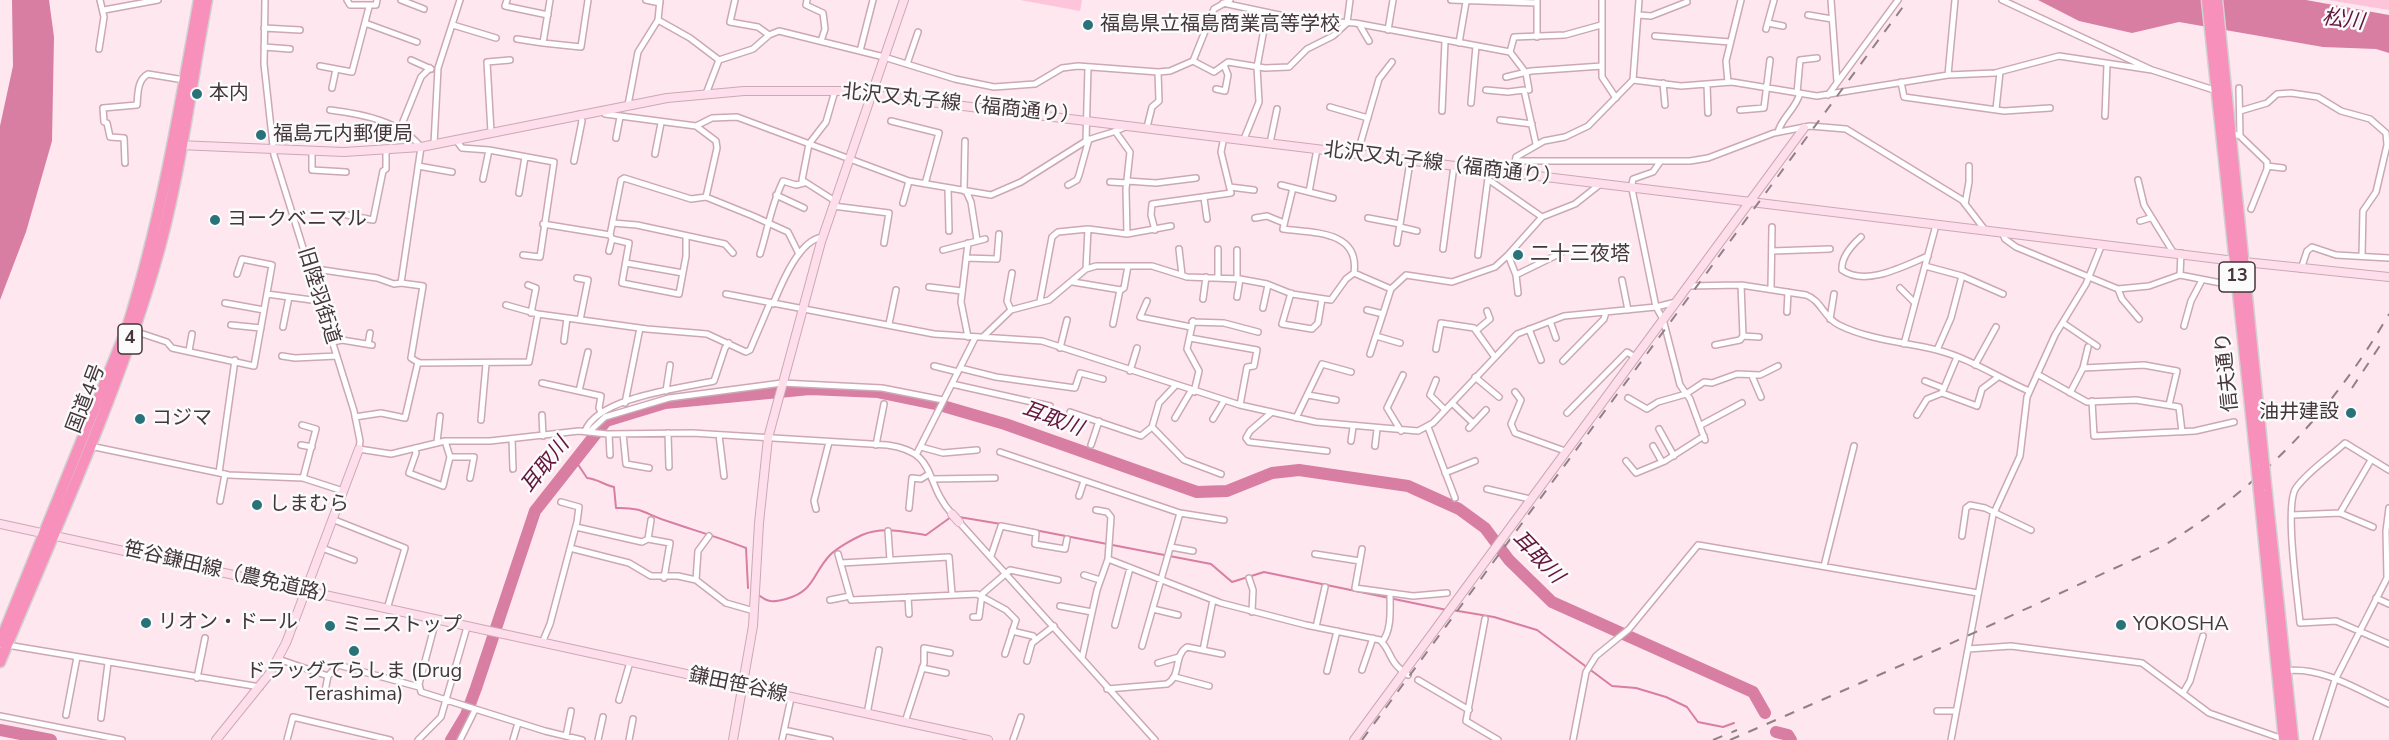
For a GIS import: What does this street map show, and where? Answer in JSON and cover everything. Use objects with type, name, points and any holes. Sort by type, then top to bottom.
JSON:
[{"type":"highway","name":"国道4号","points":[[0,662],[4,643],[49,533],[127,328],[152,246],[178,145],[184,80],[199,0]]},
{"type":"highway","name":"国道4号","points":[[49,533],[89,446],[134,331],[155,265],[207,0]]},
{"type":"highway","name":"信夫通り","points":[[2207,0],[2240,262],[2282,671],[2293,740]]},
{"type":"highway","name":"信夫通り","points":[[2217,0],[2219,85],[2236,135],[2240,262]]},
{"type":"highway","name":"信夫通り","points":[[2282,671],[2284,740]]},
{"type":"street","points":[[99,49],[104,10],[100,0]]},
{"type":"street","points":[[104,10],[158,0]]},
{"type":"street","name":"旧陸羽街道","points":[[265,0],[264,47],[267,105],[274,150],[355,417],[358,449]]},
{"type":"street","points":[[347,0],[350,4],[369,7],[376,5],[377,0]]},
{"type":"street","points":[[400,0],[424,9]]},
{"type":"street","points":[[434,144],[437,71],[460,0]]},
{"type":"street","points":[[507,0],[505,6],[548,15]]},
{"type":"street","points":[[543,43],[550,0]]},
{"type":"street","points":[[517,39],[580,47],[588,0]]},
{"type":"street","points":[[628,105],[638,52],[658,20],[660,1],[646,0]]},
{"type":"street","points":[[735,0],[730,22],[758,27],[769,35]]},
{"type":"street","points":[[807,0],[806,5],[823,13],[825,29],[821,41]]},
{"type":"street","points":[[860,51],[872,1],[864,0]]},
{"type":"street","points":[[733,740],[754,611],[768,438],[823,237],[904,0]]},
{"type":"street","points":[[719,60],[753,49],[769,35],[779,32],[884,57],[955,79],[994,87],[1035,84],[1062,68],[1088,67],[1170,72],[1193,61],[1214,9],[1230,0]]},
{"type":"street","points":[[1193,61],[1214,72],[1228,62],[1257,67],[1289,67],[1307,49],[1333,36],[1347,22],[1350,0]]},
{"type":"street","points":[[1388,30],[1393,0]]},
{"type":"street","points":[[1451,0],[1466,3],[1537,2],[1537,37]]},
{"type":"street","points":[[1602,0],[1602,77],[1616,98]]},
{"type":"street","points":[[1513,173],[1516,157],[1536,144],[1580,131],[1596,120],[1633,80],[1639,0]]},
{"type":"street","points":[[1728,82],[1726,61],[1741,0]]},
{"type":"street","points":[[1774,0],[1767,26],[1783,26]]},
{"type":"street","points":[[1831,0],[1837,82]]},
{"type":"street","points":[[1828,95],[1898,0]]},
{"type":"street","points":[[1948,75],[1955,0]]},
{"type":"street","points":[[2002,0],[2152,70]]},
{"type":"street","points":[[1639,15],[1651,16],[1687,2]]},
{"type":"street","points":[[1223,3],[1303,20],[1347,22],[1510,52],[1526,73],[1529,90]]},
{"type":"street","points":[[1460,43],[1466,3]]},
{"type":"street","points":[[320,66],[352,72],[369,7]]},
{"type":"street","points":[[1244,139],[1259,102],[1257,67],[1267,13]]},
{"type":"street","points":[[1808,15],[1832,19]]},
{"type":"street","points":[[658,20],[690,38],[719,60]]},
{"type":"street","points":[[365,23],[417,42]]},
{"type":"street","points":[[1358,24],[1369,40]]},
{"type":"street","points":[[453,25],[496,38]]},
{"type":"street","points":[[1510,52],[1514,37],[1565,34],[1601,25]]},
{"type":"street","points":[[264,28],[300,30]]},
{"type":"street","points":[[907,64],[918,32]]},
{"type":"street","points":[[1655,36],[1730,42]]},
{"type":"street","points":[[1442,111],[1445,41]]},
{"type":"street","points":[[1471,103],[1476,46]]},
{"type":"street","points":[[264,47],[290,49]]},
{"type":"street","points":[[1633,80],[1681,86],[1728,82],[1828,95],[1948,75],[2000,72],[2059,56],[2152,70],[2219,85]]},
{"type":"street","points":[[1778,132],[1780,124],[1798,102],[1800,60],[1817,58]]},
{"type":"street","points":[[411,60],[437,71]]},
{"type":"street","points":[[491,132],[488,62],[510,60]]},
{"type":"street","points":[[706,94],[719,60]]},
{"type":"street","points":[[1740,110],[1764,108],[1770,60]]},
{"type":"street","points":[[1357,155],[1379,79],[1392,62]]},
{"type":"street","points":[[2105,116],[2107,64]]},
{"type":"street","points":[[1216,89],[1225,91],[1228,75],[1224,65]]},
{"type":"street","points":[[1506,77],[1602,66]]},
{"type":"street","points":[[1068,185],[1077,180],[1087,140],[1088,67]]},
{"type":"street","points":[[332,88],[336,69]]},
{"type":"street","points":[[400,129],[421,78],[430,69]]},
{"type":"street","points":[[1147,127],[1152,107],[1159,101],[1158,72]]},
{"type":"street","points":[[1996,109],[2000,72]]},
{"type":"street","points":[[125,163],[124,138],[110,137],[107,123],[104,122],[103,108],[137,105],[140,85],[143,77],[148,74],[184,80]]},
{"type":"street","points":[[1901,82],[1904,97],[1996,109],[2023,111],[2040,106],[2050,108]]},
{"type":"street","points":[[1664,83],[1665,105]]},
{"type":"street","points":[[1707,84],[1708,113]]},
{"type":"street","points":[[2239,88],[2240,111],[2236,135],[2261,155],[2267,166],[2251,209]]},
{"type":"street","name":"北沢又丸子線（福商通り）","points":[[178,145],[274,150],[386,151],[421,147],[628,105],[706,94],[776,90],[872,93],[1599,185],[2240,262],[2389,277]]},
{"type":"street","points":[[1486,90],[1508,92],[1524,90],[1536,144]]},
{"type":"street","points":[[835,91],[826,122],[810,143],[802,180],[834,204],[889,213],[884,243]]},
{"type":"street","points":[[2240,111],[2267,103],[2277,94],[2302,94],[2318,97],[2342,111],[2370,119],[2384,131],[2387,145],[2376,192],[2363,211],[2362,256]]},
{"type":"street","points":[[1330,106],[1368,118]]},
{"type":"street","points":[[1270,143],[1278,109]]},
{"type":"street","points":[[330,110],[359,113],[400,129],[409,133],[421,147],[401,283]]},
{"type":"street","points":[[602,110],[605,114],[620,117],[696,126],[712,118],[737,117],[909,181],[991,195],[1001,192],[1087,140],[1128,125]]},
{"type":"street","points":[[574,161],[582,121],[580,114]]},
{"type":"street","points":[[616,138],[620,117]]},
{"type":"street","points":[[1500,120],[1532,124]]},
{"type":"street","points":[[891,121],[939,133],[926,184]]},
{"type":"street","points":[[655,154],[661,123]]},
{"type":"street","points":[[696,126],[717,145],[706,197]]},
{"type":"street","points":[[1354,740],[1406,673],[1565,451],[1804,128]]},
{"type":"street","points":[[1515,161],[1660,162],[1708,158],[1778,132],[1804,128],[1846,129],[1856,133],[1965,204],[1985,231]]},
{"type":"street","points":[[1115,131],[1130,152],[1127,182],[1127,234]]},
{"type":"street","points":[[1155,230],[1151,215],[1152,204],[1231,193],[1221,152],[1224,137]]},
{"type":"street","points":[[456,140],[462,148],[489,150],[554,162],[543,224],[540,257],[523,255]]},
{"type":"street","points":[[965,141],[965,191],[971,202],[977,240]]},
{"type":"street","points":[[1309,192],[1317,149]]},
{"type":"street","points":[[483,179],[489,150]]},
{"type":"street","points":[[312,151],[312,170],[346,172]]},
{"type":"street","points":[[347,215],[373,220],[383,171],[387,169],[386,151]]},
{"type":"street","points":[[519,193],[525,157]]},
{"type":"street","points":[[1396,243],[1410,162]]},
{"type":"street","points":[[1626,461],[1636,473],[1674,456],[1704,438],[1701,425],[1680,385],[1664,319],[1656,307],[1632,189],[1633,179],[1653,172],[1660,162]]},
{"type":"street","points":[[418,166],[452,172]]},
{"type":"street","points":[[1443,249],[1454,166]]},
{"type":"street","points":[[1965,204],[1970,182],[1969,166]]},
{"type":"street","points":[[2267,166],[2283,168]]},
{"type":"street","points":[[1478,255],[1490,170]]},
{"type":"street","points":[[609,251],[621,180],[624,178],[691,199],[706,197],[769,223],[788,232],[799,254]]},
{"type":"street","points":[[1110,182],[1156,183],[1196,178]]},
{"type":"street","points":[[1489,180],[1542,217]]},
{"type":"street","points":[[2138,180],[2144,205],[2150,218],[2177,253],[2180,275]]},
{"type":"street","points":[[903,203],[909,181]]},
{"type":"street","points":[[760,254],[776,195],[783,182],[796,185],[804,183]]},
{"type":"street","points":[[1281,185],[1333,198]]},
{"type":"street","points":[[1370,354],[1391,289],[1406,275],[1452,282],[1495,267],[1542,217],[1575,204],[1599,185]]},
{"type":"street","points":[[1230,187],[1254,190]]},
{"type":"street","points":[[948,188],[950,231]]},
{"type":"street","points":[[984,336],[1011,310],[1049,300],[1074,282],[1086,269],[1096,266],[1159,268],[1182,275],[1238,279],[1268,285],[1291,293],[1333,299],[1346,279],[1354,273],[1355,266],[1348,246],[1339,237],[1283,229],[1293,188]]},
{"type":"street","points":[[776,195],[804,208]]},
{"type":"street","points":[[1204,198],[1207,219]]},
{"type":"street","points":[[1255,218],[1267,216],[1284,223]]},
{"type":"street","points":[[1368,218],[1417,231]]},
{"type":"street","points":[[2140,221],[2150,218]]},
{"type":"street","points":[[613,223],[637,225],[725,244],[733,253]]},
{"type":"street","points":[[543,224],[611,237],[629,243],[622,283],[679,294],[686,236]]},
{"type":"street","points":[[1904,344],[1936,225]]},
{"type":"street","points":[[1040,301],[1052,237],[1058,232],[1088,228],[1127,234],[1170,226]]},
{"type":"street","points":[[1771,288],[1772,227]]},
{"type":"street","points":[[1086,269],[1088,228]]},
{"type":"street","points":[[2002,232],[2005,239],[2016,247],[2118,289],[2149,286],[2180,275],[2221,283]]},
{"type":"street","points":[[966,258],[996,259],[999,234]]},
{"type":"street","points":[[506,305],[531,313],[640,328],[707,334],[746,352],[750,350],[782,281],[799,254],[818,237],[823,237]]},
{"type":"street","points":[[1860,237],[1852,245],[1841,265],[1842,270],[1847,274],[1872,276],[1928,256]]},
{"type":"street","points":[[943,250],[985,239]]},
{"type":"street","points":[[917,453],[959,370],[971,337],[961,302],[968,243]]},
{"type":"street","points":[[1951,740],[1994,513],[2020,456],[2030,391],[2088,278],[2102,244]]},
{"type":"street","points":[[2301,269],[2307,251],[2312,247],[2336,255],[2389,258]]},
{"type":"street","points":[[1179,249],[1182,275]]},
{"type":"street","points":[[1218,249],[1218,278]]},
{"type":"street","points":[[1772,251],[1830,249]]},
{"type":"street","points":[[1237,250],[1237,297]]},
{"type":"street","points":[[1516,275],[1561,253]]},
{"type":"street","points":[[1508,255],[1516,275],[1518,292]]},
{"type":"street","points":[[134,331],[167,342],[172,348],[254,366],[272,264],[242,259],[237,274]]},
{"type":"street","points":[[626,263],[683,273]]},
{"type":"street","points":[[1113,324],[1128,266]]},
{"type":"street","points":[[1925,266],[1962,276],[2003,294]]},
{"type":"street","points":[[309,268],[376,278],[394,284],[423,286],[411,358],[418,362],[486,364],[529,362],[538,314]]},
{"type":"street","points":[[1011,310],[1007,301],[1012,273]]},
{"type":"street","points":[[1354,273],[1391,289]]},
{"type":"street","points":[[1937,350],[1950,318],[1962,276]]},
{"type":"street","points":[[578,278],[588,280],[580,320]]},
{"type":"street","points":[[1203,299],[1206,278]]},
{"type":"street","points":[[1622,280],[1628,310]]},
{"type":"street","points":[[2184,326],[2191,301],[2202,280]]},
{"type":"street","points":[[1074,282],[1120,290]]},
{"type":"street","points":[[528,285],[536,288],[531,313]]},
{"type":"street","points":[[1263,308],[1268,285]]},
{"type":"street","points":[[1688,286],[1741,285],[1771,288],[1814,298],[1830,319],[1846,328],[1904,344],[1937,350],[2030,391]]},
{"type":"street","points":[[1715,345],[1740,340],[1743,336],[1741,285]]},
{"type":"street","points":[[929,287],[962,291]]},
{"type":"street","points":[[1900,288],[1914,302]]},
{"type":"street","points":[[2118,289],[2122,299],[2139,319]]},
{"type":"street","points":[[889,324],[896,290]]},
{"type":"street","points":[[1788,292],[1788,312]]},
{"type":"street","points":[[1291,293],[1282,324],[1312,329],[1318,323],[1322,298]]},
{"type":"street","points":[[267,294],[319,300]]},
{"type":"street","points":[[726,294],[802,310],[971,337],[1030,339],[1240,405],[1296,418],[1353,427],[1401,431],[1418,431],[1428,427],[1517,334],[1564,316],[1656,307],[1676,302]]},
{"type":"street","points":[[1830,319],[1834,294]]},
{"type":"street","points":[[283,327],[289,297]]},
{"type":"street","points":[[1147,301],[1140,317],[1192,323],[1224,323],[1258,332]]},
{"type":"street","points":[[225,303],[264,310]]},
{"type":"street","points":[[1367,310],[1383,314]]},
{"type":"street","points":[[1477,330],[1490,319],[1487,311]]},
{"type":"street","points":[[1563,362],[1604,319],[1606,312]]},
{"type":"street","points":[[564,341],[567,318]]},
{"type":"street","points":[[1060,348],[1067,320]]},
{"type":"street","points":[[1550,321],[1556,338]]},
{"type":"street","points":[[1175,418],[1192,391],[1199,371],[1187,349],[1192,323]]},
{"type":"street","points":[[1436,349],[1441,323],[1477,330],[1494,356]]},
{"type":"street","points":[[2063,323],[2097,346]]},
{"type":"street","points":[[231,326],[261,328]]},
{"type":"street","points":[[1975,365],[1996,327]]},
{"type":"street","points":[[625,403],[640,328]]},
{"type":"street","points":[[1529,329],[1541,360]]},
{"type":"street","points":[[333,342],[342,340],[370,345],[370,333]]},
{"type":"street","points":[[189,351],[192,334]]},
{"type":"street","points":[[1376,336],[1400,343]]},
{"type":"street","points":[[1743,336],[1759,337]]},
{"type":"street","points":[[1190,338],[1257,350],[1254,366],[1247,367],[1240,405]]},
{"type":"street","points":[[588,432],[602,412],[666,391],[714,381],[725,348],[729,343]]},
{"type":"street","points":[[2070,393],[2083,368],[2088,347]]},
{"type":"street","points":[[1130,371],[1137,348]]},
{"type":"street","points":[[579,391],[588,352]]},
{"type":"street","points":[[1568,413],[1627,352],[1635,357]]},
{"type":"street","points":[[282,356],[295,358],[337,356]]},
{"type":"street","points":[[1917,415],[1927,399],[1942,391],[1957,357]]},
{"type":"street","points":[[220,501],[235,360]]},
{"type":"street","points":[[355,417],[381,413],[405,418],[418,362]]},
{"type":"street","points":[[481,420],[486,364]]},
{"type":"street","points":[[1296,418],[1322,364],[1351,372]]},
{"type":"street","points":[[666,391],[670,365]]},
{"type":"street","points":[[934,366],[1075,388],[1080,373],[1103,379]]},
{"type":"street","points":[[1628,398],[1647,410],[1658,402],[1686,394],[1704,382],[1712,383],[1737,374],[1752,376],[1767,373],[1778,366]]},
{"type":"street","points":[[2083,368],[2144,366],[2177,371],[2169,405]]},
{"type":"street","points":[[2037,374],[2087,402],[2136,400],[2179,407],[2182,432]]},
{"type":"street","points":[[1401,431],[1387,408],[1403,375]]},
{"type":"street","points":[[1752,376],[1761,397]]},
{"type":"street","points":[[1474,377],[1499,397]]},
{"type":"street","points":[[1925,381],[1977,406],[1982,389],[1998,377]]},
{"type":"street","points":[[1436,380],[1430,395],[1445,410]]},
{"type":"street","points":[[542,383],[601,396],[599,408],[602,412]]},
{"type":"street","points":[[588,432],[605,417],[669,398],[782,383],[882,388],[943,401]]},
{"type":"street","points":[[952,384],[1050,406]]},
{"type":"street","points":[[1070,412],[1141,435],[1152,427],[1159,403],[1175,386]]},
{"type":"street","points":[[1515,392],[1521,400],[1511,424],[1515,433],[1565,451]]},
{"type":"street","points":[[1308,394],[1336,400]]},
{"type":"street","points":[[1213,419],[1224,401]]},
{"type":"street","points":[[2092,401],[2094,436],[2182,432],[2234,422]]},
{"type":"street","points":[[1452,403],[1471,425],[1486,410]]},
{"type":"street","points":[[1701,425],[1742,403]]},
{"type":"street","points":[[876,444],[884,404]]},
{"type":"street","points":[[1272,412],[1250,431],[1246,438],[1249,442],[1327,451]]},
{"type":"street","points":[[542,415],[543,435]]},
{"type":"street","points":[[437,442],[440,416]]},
{"type":"street","points":[[1091,445],[1099,422]]},
{"type":"street","points":[[302,425],[316,429],[303,478]]},
{"type":"street","points":[[1152,427],[1184,460],[1221,474]]},
{"type":"street","points":[[1351,441],[1353,427]]},
{"type":"street","points":[[1428,427],[1455,498]]},
{"type":"street","points":[[1375,446],[1377,429]]},
{"type":"street","points":[[1659,429],[1674,456]]},
{"type":"street","points":[[216,740],[260,687],[278,659],[306,592],[358,449],[391,454],[445,441],[512,439],[588,432],[719,435],[876,444],[904,448],[917,453],[952,514],[1155,740]]},
{"type":"street","points":[[668,433],[669,467]]},
{"type":"street","points":[[608,434],[610,455]]},
{"type":"street","points":[[623,434],[626,464],[649,468]]},
{"type":"street","points":[[719,435],[724,476]]},
{"type":"street","points":[[512,439],[513,469]]},
{"type":"street","points":[[415,448],[416,453],[409,473],[443,486],[450,457],[445,441]]},
{"type":"street","points":[[816,509],[814,501],[829,441]]},
{"type":"street","points":[[2389,470],[2344,443],[2295,489],[2292,515],[2300,623],[2336,621],[2389,644]]},
{"type":"street","points":[[301,445],[312,447]]},
{"type":"street","points":[[89,446],[222,473],[303,478],[343,491]]},
{"type":"street","points":[[1653,446],[1662,462]]},
{"type":"street","points":[[1824,566],[1854,446]]},
{"type":"street","points":[[921,447],[943,453],[977,450]]},
{"type":"street","points":[[1000,452],[1180,513],[1224,520]]},
{"type":"street","points":[[450,457],[474,457],[470,478]]},
{"type":"street","points":[[2340,513],[2371,460]]},
{"type":"street","points":[[1446,473],[1475,461]]},
{"type":"street","points":[[909,508],[912,478],[995,478]]},
{"type":"street","points":[[1079,496],[1084,481]]},
{"type":"street","points":[[1487,489],[1530,500]]},
{"type":"street","points":[[542,643],[550,624],[576,527],[579,507],[561,502]]},
{"type":"street","points":[[1962,536],[1966,508],[1970,505],[2031,530]]},
{"type":"street","points":[[2316,740],[2335,680],[2388,569],[2386,531],[2389,508]]},
{"type":"street","points":[[1082,658],[1100,580],[1108,559],[1111,517],[1107,512],[1096,510]]},
{"type":"street","points":[[1142,646],[1180,513]]},
{"type":"street","points":[[2292,515],[2340,513],[2373,527]]},
{"type":"street","points":[[332,519],[405,548],[387,609]]},
{"type":"street","points":[[648,539],[651,520]]},
{"type":"street","points":[[0,524],[49,533]]},
{"type":"street","points":[[991,556],[1001,526],[1036,533],[1035,544],[1065,549],[1067,539]]},
{"type":"street","points":[[576,527],[642,542],[648,539],[670,543],[664,578]]},
{"type":"street","points":[[888,531],[890,560]]},
{"type":"street","name":"笹谷鎌田線（農免道路）","points":[[49,533],[488,632]]},
{"type":"street","points":[[696,580],[698,551],[709,536]]},
{"type":"street","points":[[1573,740],[1586,672],[1596,656],[1629,629],[1698,545],[1978,592]]},
{"type":"street","points":[[1171,547],[1193,551]]},
{"type":"street","points":[[322,548],[354,560]]},
{"type":"street","points":[[570,548],[629,563],[645,573],[664,578],[678,576],[696,580],[726,603],[754,611]]},
{"type":"street","points":[[1362,549],[1355,588],[1390,596],[1447,593]]},
{"type":"street","points":[[838,554],[851,600],[977,594],[1006,610],[1016,620],[1005,654]]},
{"type":"street","points":[[1315,554],[1360,561]]},
{"type":"street","points":[[841,563],[949,557],[952,594]]},
{"type":"street","points":[[1108,559],[1213,600],[1252,612],[1374,638],[1382,642],[1389,658],[1406,673]]},
{"type":"street","points":[[1116,625],[1130,568]]},
{"type":"street","points":[[973,617],[979,617],[982,597],[1010,570],[1058,580]]},
{"type":"street","points":[[1084,575],[1100,580]]},
{"type":"street","points":[[1249,578],[1253,590],[1252,612]]},
{"type":"street","points":[[1316,627],[1325,586]]},
{"type":"street","points":[[830,600],[850,596]]},
{"type":"street","points":[[1382,642],[1386,637],[1390,596]]},
{"type":"street","points":[[908,597],[909,614]]},
{"type":"street","points":[[2376,598],[2389,604]]},
{"type":"street","points":[[1203,650],[1213,600]]},
{"type":"street","points":[[1060,606],[1092,612]]},
{"type":"street","points":[[1153,609],[1178,615]]},
{"type":"street","points":[[1485,619],[1466,721],[1498,740]]},
{"type":"street","points":[[436,620],[419,687],[421,692],[473,710],[582,740]]},
{"type":"street","points":[[1027,661],[1036,640],[1054,626]]},
{"type":"street","points":[[418,740],[441,717],[467,627]]},
{"type":"street","points":[[1012,631],[1033,636],[1036,640]]},
{"type":"street","points":[[1327,672],[1337,631]]},
{"type":"street","name":"鎌田笹谷線","points":[[488,632],[988,740]]},
{"type":"street","points":[[2182,693],[2190,681],[2203,636]]},
{"type":"street","points":[[197,678],[204,638]]},
{"type":"street","points":[[1362,670],[1374,638]]},
{"type":"street","points":[[4,643],[108,663],[260,687]]},
{"type":"street","points":[[1968,649],[2011,646],[2135,661],[2156,671],[2209,713],[2284,740]]},
{"type":"street","points":[[1107,688],[1167,684],[1175,677],[1179,657],[1183,650],[1189,647],[1222,654]]},
{"type":"street","points":[[905,722],[922,668],[924,648],[950,653]]},
{"type":"street","points":[[867,714],[879,650]]},
{"type":"street","points":[[66,716],[77,657]]},
{"type":"street","points":[[1158,663],[1179,657]]},
{"type":"street","points":[[278,659],[328,676]]},
{"type":"street","points":[[619,700],[630,662]]},
{"type":"street","points":[[100,718],[108,663]]},
{"type":"street","points":[[324,696],[328,676],[338,665],[419,687]]},
{"type":"street","points":[[922,668],[946,673]]},
{"type":"street","points":[[2282,671],[2311,670],[2389,704]]},
{"type":"street","points":[[1175,677],[1209,686]]},
{"type":"street","points":[[1418,680],[1469,710]]},
{"type":"street","points":[[782,740],[792,698]]},
{"type":"street","points":[[460,740],[473,710]]},
{"type":"street","points":[[1937,711],[1955,710]]},
{"type":"street","points":[[566,736],[571,711]]},
{"type":"street","points":[[0,716],[122,740]]},
{"type":"street","points":[[287,740],[293,717],[390,740]]},
{"type":"street","points":[[598,740],[603,717]]},
{"type":"street","points":[[1013,740],[1021,717]]},
{"type":"street","points":[[629,740],[633,719]]},
{"type":"street","points":[[513,740],[518,723]]},
{"type":"street","points":[[784,730],[830,740]]},
{"type":"shaded area","points":[[1020,0],[1082,0],[1080,11]]},
{"type":"shaded area","points":[[2328,0],[2389,0],[2389,10]]},
{"type":"water","points":[[12,0],[49,0],[54,37],[52,141],[26,232],[0,300],[0,126],[13,66]]},
{"type":"water","name":"松川","points":[[2038,0],[2306,0],[2389,15],[2389,53],[2376,49],[2323,47],[2179,22],[2132,33],[2079,21]]},
{"type":"waterway","name":"耳取川","points":[[451,740],[466,715],[476,688],[535,511],[606,421],[665,403],[810,389],[878,392],[936,404],[1005,424],[1197,492],[1227,491],[1272,473],[1299,470],[1408,486],[1459,509],[1485,528],[1509,560],[1552,602],[1753,692],[1765,713]]},
{"type":"waterway","points":[[575,460],[587,478],[614,487],[616,508],[639,510],[746,548],[748,588]]},
{"type":"waterway","points":[[760,596],[769,601],[795,596],[808,587],[830,555],[862,535],[886,530],[926,535],[951,517]]},
{"type":"waterway","points":[[959,517],[1001,524]]},
{"type":"waterway","points":[[1019,527],[1211,564],[1232,582],[1264,572],[1447,610]]},
{"type":"waterway","points":[[1452,610],[1494,617],[1537,630],[1612,686],[1636,688],[1666,697],[1687,707],[1698,722],[1723,727],[1734,723]]},
{"type":"waterway","points":[[0,730],[51,740]]},
{"type":"waterway","name":"耳取川","points":[[1776,732],[1788,735],[1791,740]]},
{"type":"railway","points":[[1362,740],[1908,0]]},
{"type":"railway","points":[[1730,740],[1943,647],[2163,546],[2231,499],[2291,445],[2344,383],[2389,314]]},
{"type":"railway","points":[[2352,388],[2385,338]]},
{"type":"railway","points":[[1713,740],[1737,730]]},
{"type":"place","name":"福島県立福島商業高等学校","points":[[1088,25]]},
{"type":"place","name":"本内","points":[[197,94]]},
{"type":"place","name":"福島元内郵便局","points":[[261,135]]},
{"type":"place","name":"ヨークベニマル","points":[[215,220]]},
{"type":"place","name":"二十三夜塔","points":[[1518,255]]},
{"type":"place","name":"油井建設","points":[[2351,413]]},
{"type":"place","name":"コジマ","points":[[140,419]]},
{"type":"place","name":"しまむら","points":[[257,505]]},
{"type":"place","name":"リオン・ドール","points":[[146,623]]},
{"type":"place","name":"YOKOSHA","points":[[2121,625]]},
{"type":"place","name":"ミニストップ","points":[[330,626]]},
{"type":"place","name":"ドラッグてらしま (Drug Terashima)","points":[[354,651]]}]
